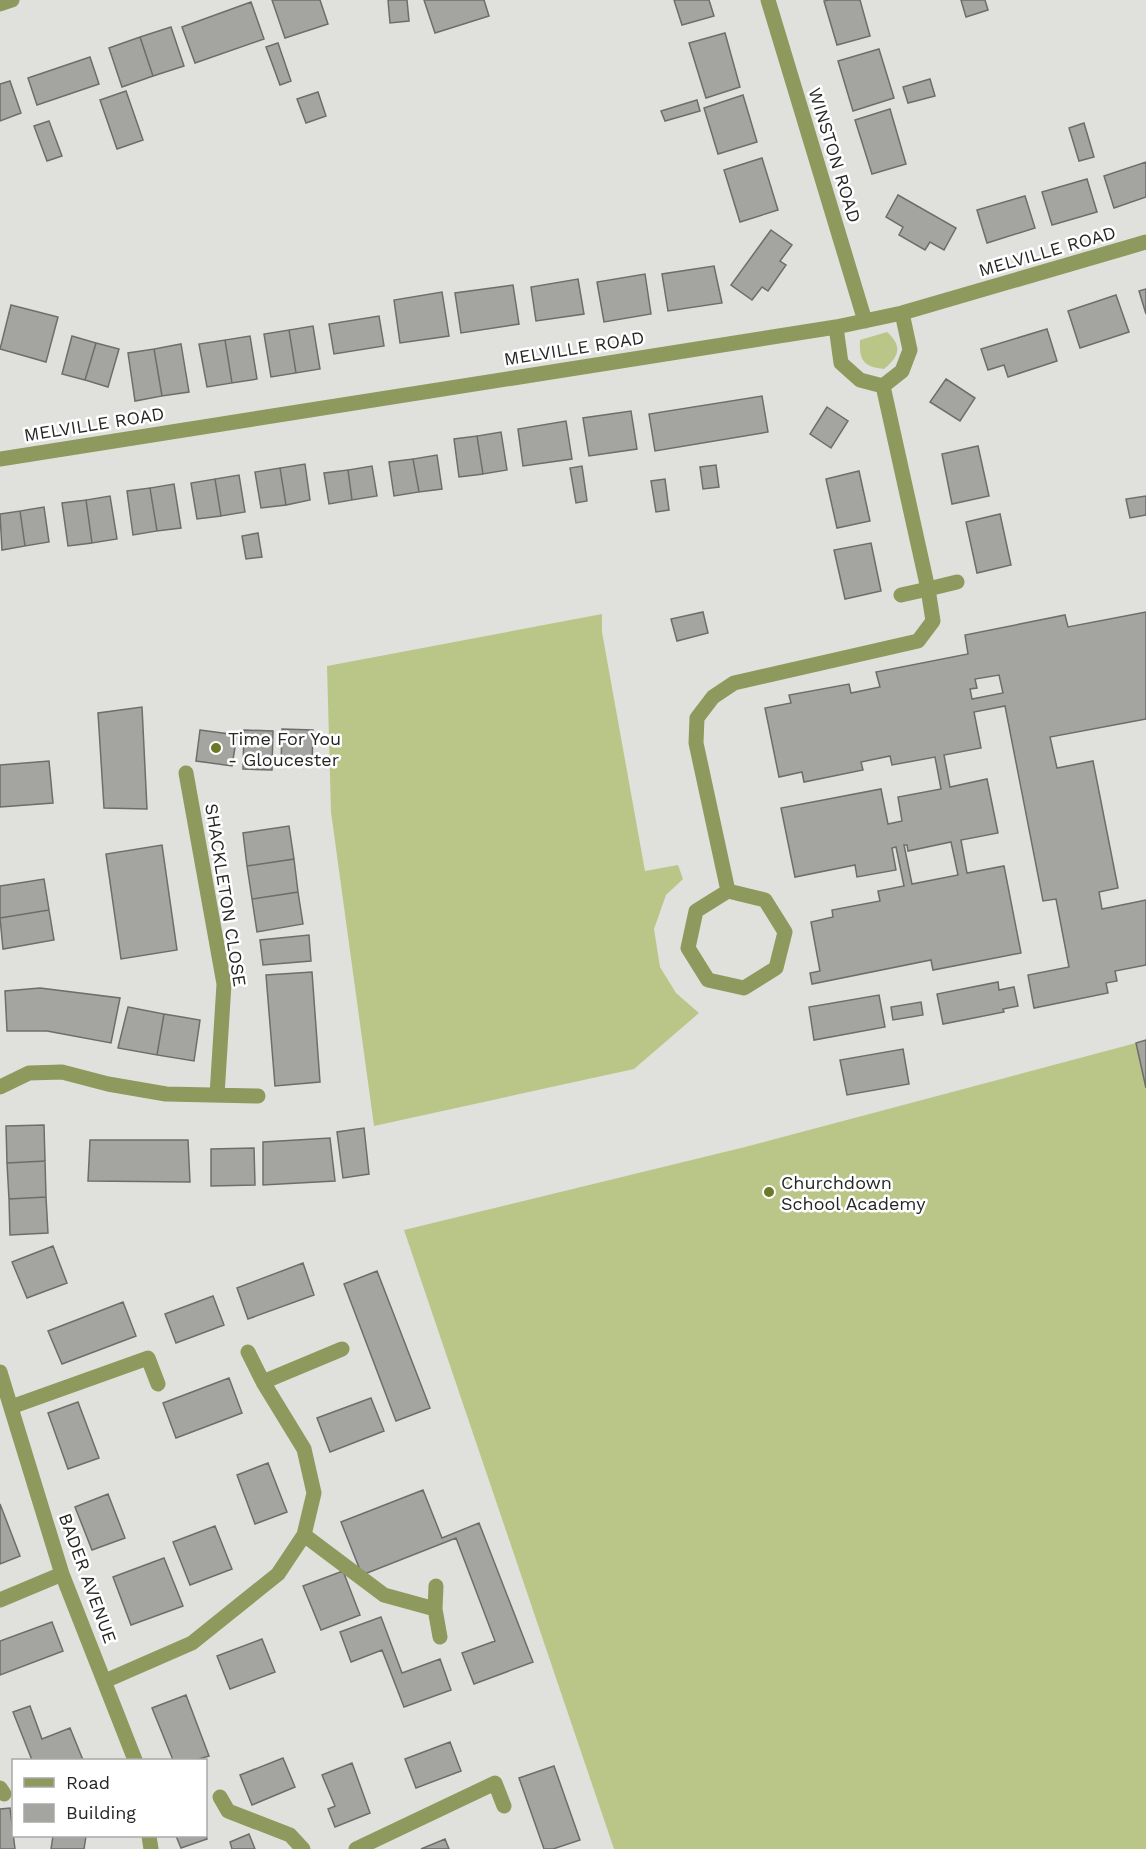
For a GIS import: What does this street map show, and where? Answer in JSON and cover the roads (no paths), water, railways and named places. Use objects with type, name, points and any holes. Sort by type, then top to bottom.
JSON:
[{"type":"street","points":[[0,4],[12,0]]},
{"type":"street","name":"WINSTON ROAD","points":[[768,0],[865,321]]},
{"type":"street","name":"MELVILLE ROAD","points":[[0,456],[836,327],[902,313],[1146,242]]},
{"type":"street","points":[[884,386],[902,371],[910,350],[902,313]]},
{"type":"street","points":[[836,327],[842,363],[860,380],[884,386]]},
{"type":"street","points":[[728,891],[696,743],[697,718],[713,697],[735,683],[918,642],[933,621],[884,386]]},
{"type":"street","points":[[901,595],[957,582]]},
{"type":"street","name":"SHACKLETON CLOSE","points":[[186,773],[224,984],[217,1095]]},
{"type":"street","points":[[728,891],[765,900],[784,932],[776,968],[744,988],[708,980],[688,948],[696,911],[728,891]]},
{"type":"street","points":[[0,1087],[29,1073],[62,1072],[108,1084],[166,1094],[258,1096]]},
{"type":"street","points":[[263,1382],[342,1350]]},
{"type":"street","points":[[105,1681],[192,1643],[278,1574],[304,1535],[314,1493],[304,1449],[263,1382],[249,1352]]},
{"type":"street","points":[[11,1407],[148,1358],[158,1384]]},
{"type":"street","name":"BADER AVENUE","points":[[0,1372],[62,1574],[134,1759]]},
{"type":"street","points":[[304,1535],[384,1595],[435,1609]]},
{"type":"street","points":[[0,1600],[62,1574]]},
{"type":"street","points":[[436,1586],[435,1609],[440,1637]]},
{"type":"street","points":[[356,1849],[495,1783],[504,1806]]},
{"type":"street","points":[[220,1797],[228,1811],[290,1835],[303,1849]]},
{"type":"place","name":"Time For You - Gloucester","points":[[216,748]]},
{"type":"place","name":"Churchdown School Academy","points":[[769,1192]]}]
